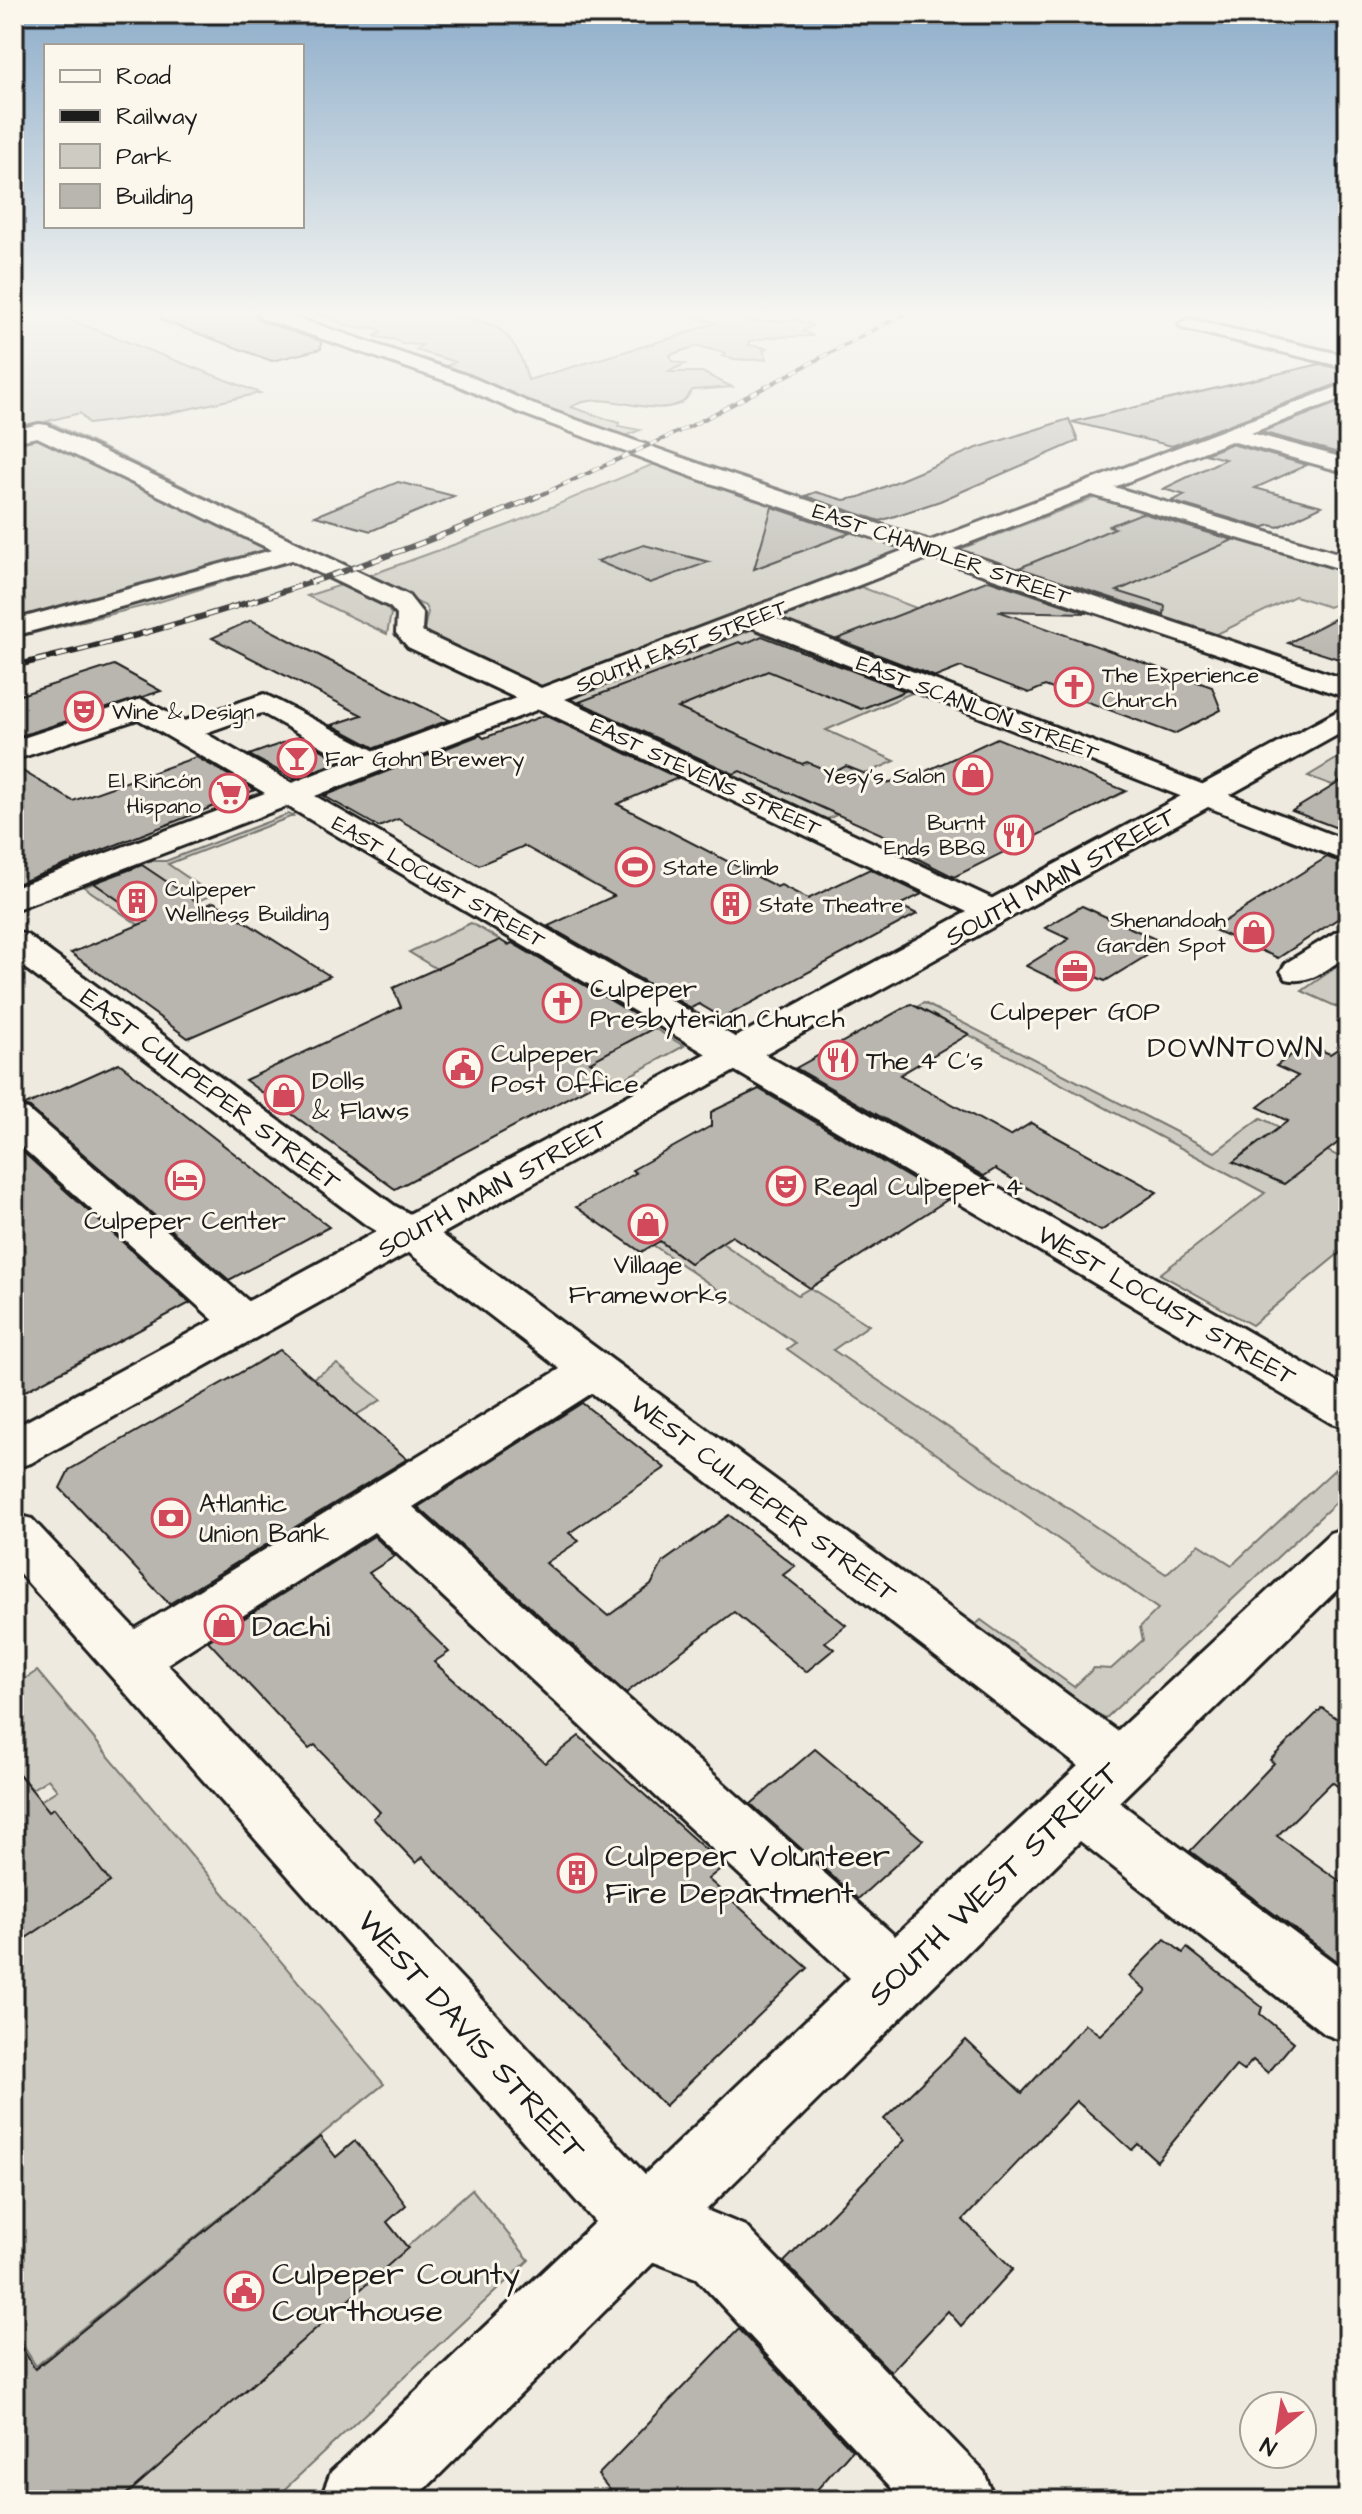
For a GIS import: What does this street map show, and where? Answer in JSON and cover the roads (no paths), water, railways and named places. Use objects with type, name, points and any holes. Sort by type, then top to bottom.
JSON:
[{"type":"street","name":"EAST STEVENS STREET","points":[[14,436],[34,431]]},
{"type":"street","name":"EAST STEVENS STREET","points":[[42,431],[403,603],[410,614],[409,633],[414,639],[994,912]]},
{"type":"street","name":"EAST CHANDLER STREET","points":[[588,431],[1348,689]]},
{"type":"street","name":"SOUTH EAST STREET","points":[[14,900],[1242,431]]},
{"type":"street","points":[[1233,435],[1348,466]]},
{"type":"street","points":[[14,628],[302,557],[324,555],[328,546],[230,507],[135,456]]},
{"type":"street","points":[[1094,488],[1348,564]]},
{"type":"street","name":"EAST SCANLON STREET","points":[[752,618],[1348,852]]},
{"type":"street","points":[[182,731],[264,703],[374,763]]},
{"type":"street","name":"EAST LOCUST STREET","points":[[14,751],[141,708],[737,1053]]},
{"type":"street","name":"SOUTH MAIN STREET","points":[[14,1450],[1348,717]]},
{"type":"street","points":[[1299,971],[1348,939]]},
{"type":"street","name":"EAST CULPEPER STREET","points":[[14,943],[380,1215],[410,1232]]},
{"type":"street","name":"WEST LOCUST STREET","points":[[737,1053],[1348,1411]]},
{"type":"street","points":[[14,1119],[245,1323]]},
{"type":"street","name":"WEST CULPEPER STREET","points":[[410,1232],[594,1370],[1098,1784],[1348,2012]]},
{"type":"street","points":[[129,1660],[594,1370]]},
{"type":"street","points":[[377,1505],[895,1978]]},
{"type":"street","name":"WEST DAVIS STREET","points":[[14,1533],[642,2222],[720,2251],[956,2500]]},
{"type":"street","name":"SOUTH WEST STREET","points":[[359,2500],[895,1978],[1348,1547]]},
{"type":"railway","points":[[534,498],[679,431]]},
{"type":"railway","points":[[14,666],[148,632],[280,593],[474,523],[538,496]]},
{"type":"place","name":"The Experience Church","points":[[1074,687]]},
{"type":"place","name":"Wine & Design","points":[[84,711]]},
{"type":"place","name":"Far Gohn Brewery","points":[[297,758]]},
{"type":"place","name":"Yesy's Salon","points":[[973,775]]},
{"type":"place","name":"El Rincón Hispano","points":[[229,793]]},
{"type":"place","name":"Burnt Ends BBQ","points":[[1014,835]]},
{"type":"place","name":"State Climb","points":[[635,867]]},
{"type":"place","name":"Culpeper Wellness Building","points":[[137,901]]},
{"type":"place","name":"State Theatre","points":[[731,904]]},
{"type":"place","name":"Shenandoah Garden Spot","points":[[1254,932]]},
{"type":"place","name":"Culpeper GOP","points":[[1075,971]]},
{"type":"place","name":"Culpeper Presbyterian Church","points":[[562,1003]]},
{"type":"place","name":"The 4 C's","points":[[838,1060]]},
{"type":"place","name":"Culpeper Post Office","points":[[463,1068]]},
{"type":"place","name":"Dolls & Flaws","points":[[284,1095]]},
{"type":"place","name":"Culpeper Center","points":[[185,1180]]},
{"type":"place","name":"Regal Culpeper 4","points":[[786,1186]]},
{"type":"place","name":"Village Frameworks","points":[[648,1224]]},
{"type":"place","name":"Atlantic Union Bank","points":[[171,1518]]},
{"type":"place","name":"Dachi","points":[[224,1625]]},
{"type":"place","name":"Culpeper Volunteer Fire Department","points":[[577,1873]]},
{"type":"place","name":"Culpeper County Courthouse","points":[[244,2291]]},
{"type":"district","name":"DOWNTOWN","points":[[1236,1047]]}]
